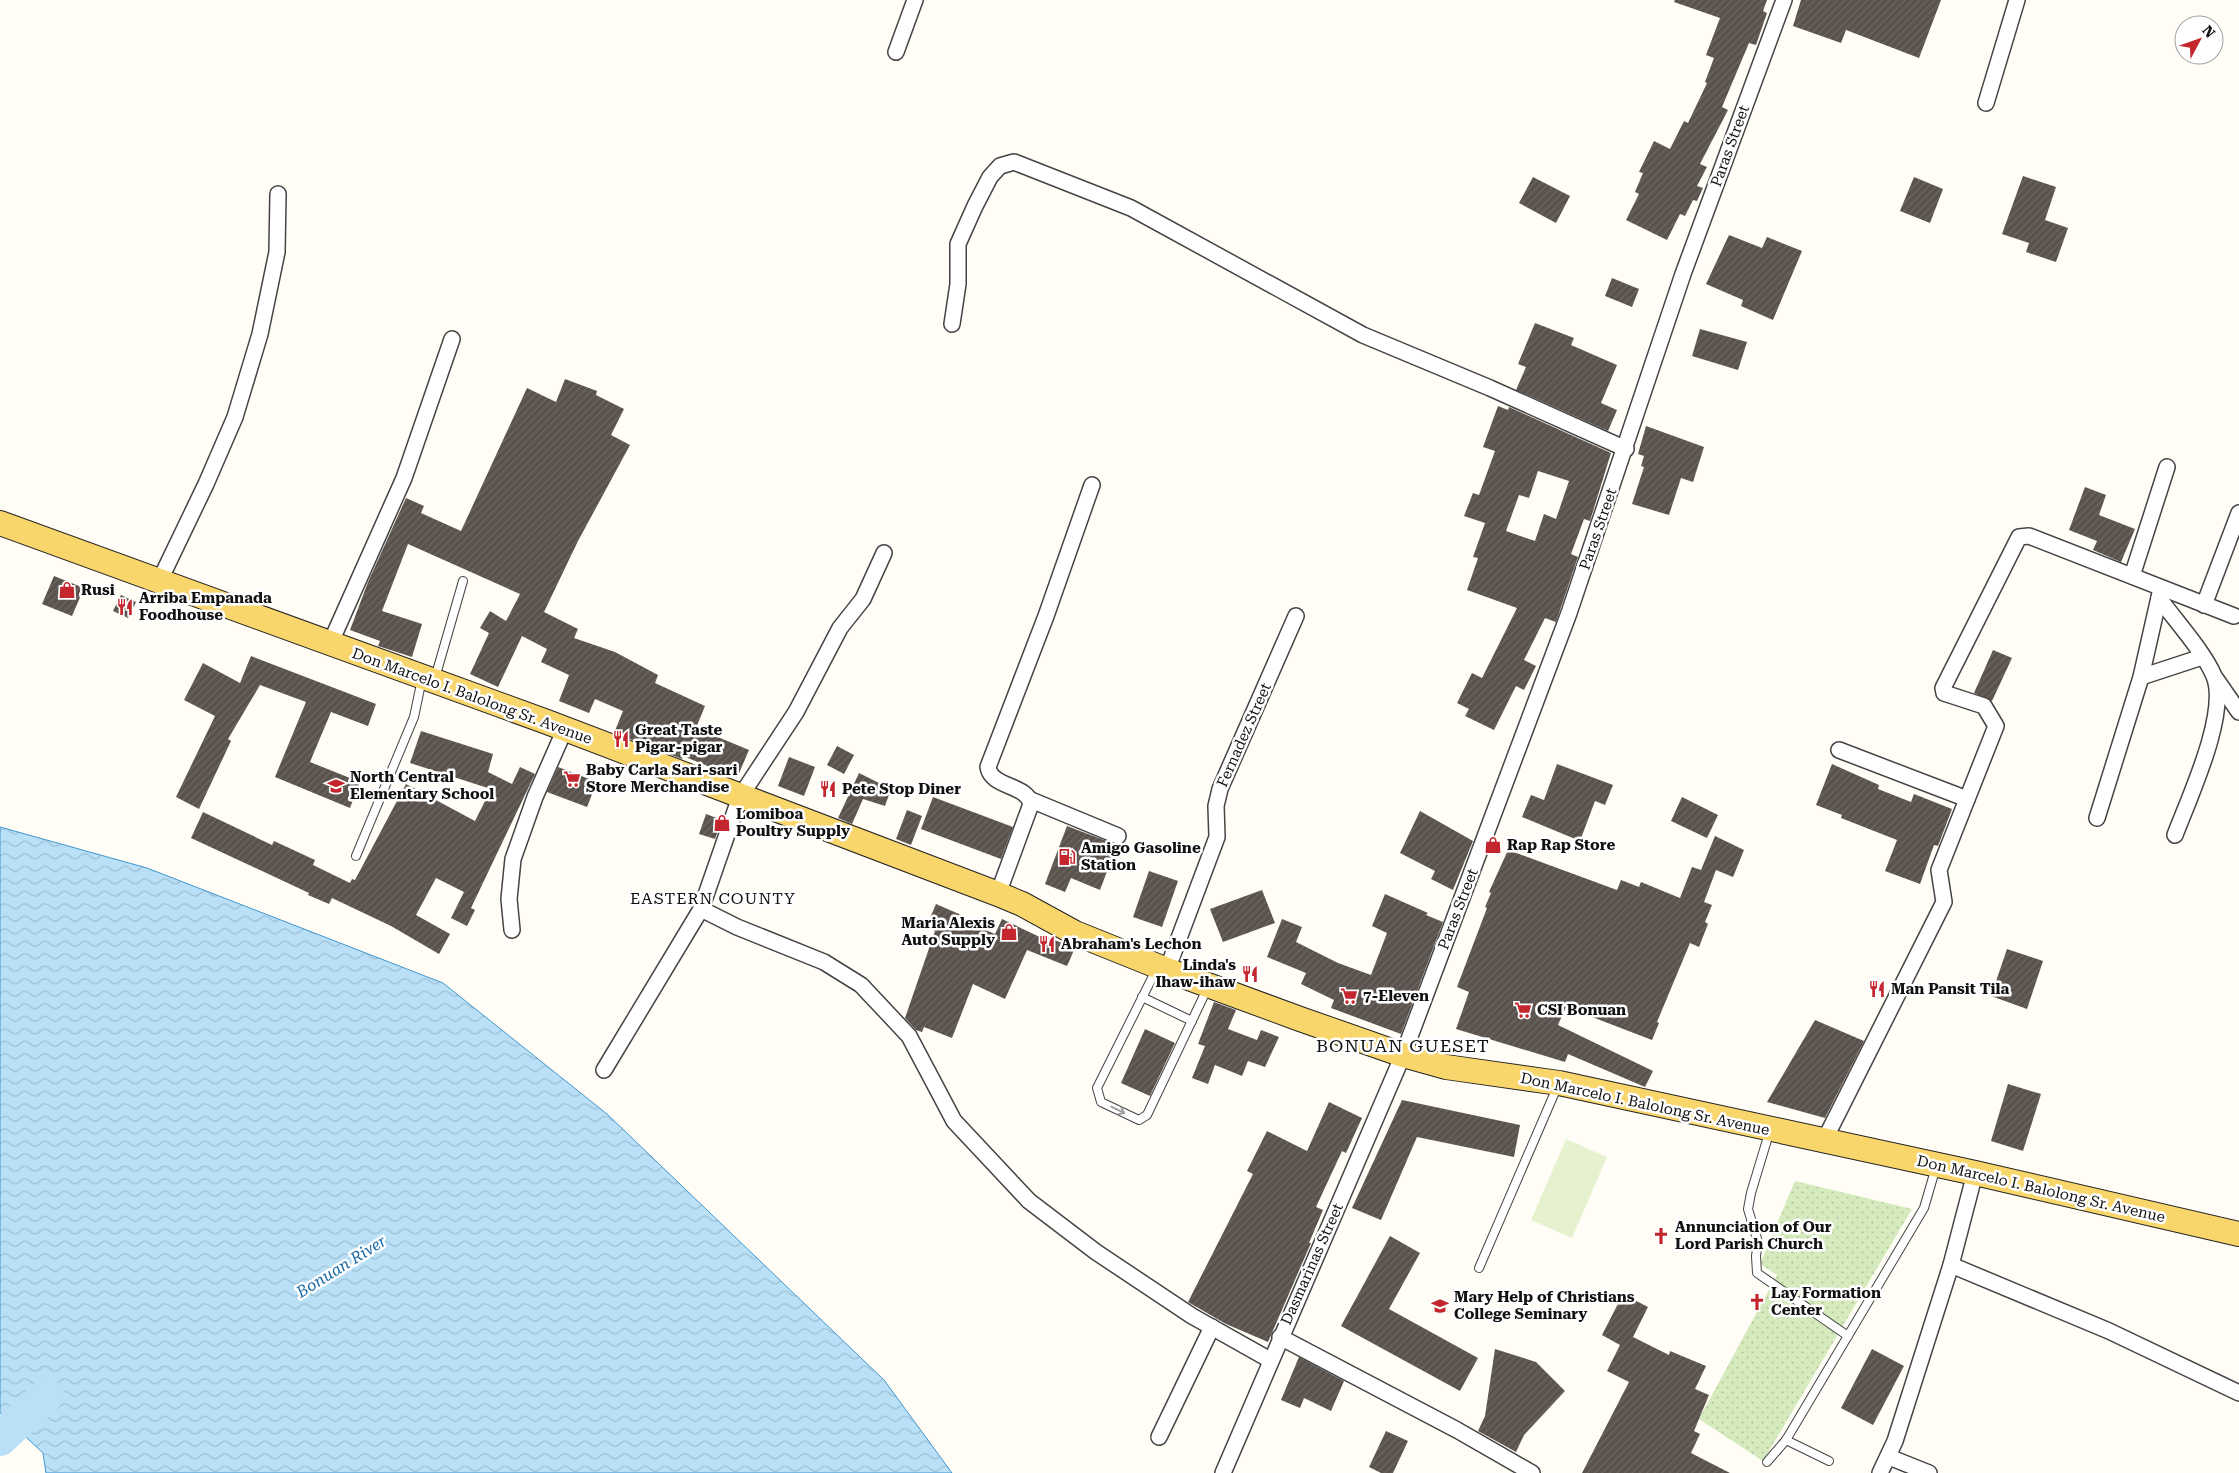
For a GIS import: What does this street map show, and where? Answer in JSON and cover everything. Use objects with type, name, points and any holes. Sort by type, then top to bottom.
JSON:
[{"type":"main road","name":"Don Marcelo I. Balolong Sr. Avenue","points":[[0,523],[565,729],[998,894],[1022,904],[1075,933],[1162,968],[1403,1055],[1446,1067],[1559,1083],[1975,1173],[2239,1234]]},
{"type":"street","points":[[896,52],[916,0]]},
{"type":"street","name":"Paras Street","points":[[1403,1055],[1569,614],[1626,449],[1683,274],[1784,0]]},
{"type":"street","points":[[1986,103],[2017,0]]},
{"type":"street","points":[[952,324],[958,284],[958,244],[990,177],[1000,166],[1014,162],[1132,208],[1363,335],[1490,388],[1626,449]]},
{"type":"street","points":[[159,582],[206,484],[235,417],[260,334],[277,252],[278,194]]},
{"type":"street","points":[[330,644],[404,478],[452,339]]},
{"type":"street","points":[[2132,576],[2167,467]]},
{"type":"street","points":[[1092,485],[1046,616],[988,767],[992,778],[1031,800],[1118,836]]},
{"type":"street","points":[[2204,605],[2239,513]]},
{"type":"street","points":[[1824,1141],[1944,902],[1939,870],[1996,726],[1984,706],[1944,693],[1943,688],[2019,537],[2029,536],[2132,576],[2160,593],[2204,605],[2234,616]]},
{"type":"street","points":[[604,1070],[700,909],[731,827],[740,797],[796,712],[840,628],[863,599],[884,553]]},
{"type":"street","points":[[2160,593],[2232,706],[2239,712]]},
{"type":"street","points":[[2098,818],[2141,677],[2160,593]]},
{"type":"street","name":"Fernadez Street","points":[[1162,968],[1217,837],[1216,806],[1220,789],[1296,616]]},
{"type":"street","points":[[2141,677],[2202,657]]},
{"type":"street","points":[[2176,835],[2213,733],[2217,713],[2215,678]]},
{"type":"street","points":[[512,930],[509,899],[513,859],[535,798],[565,729]]},
{"type":"street","points":[[1839,750],[1967,799]]},
{"type":"street","points":[[998,894],[1031,800]]},
{"type":"street","points":[[700,909],[737,927],[824,962],[861,985],[909,1036],[954,1121],[1028,1201],[1096,1252],[1212,1327],[1270,1360]]},
{"type":"street","name":"Dasmarinas Street","points":[[1223,1473],[1270,1360],[1403,1055]]},
{"type":"street","points":[[1880,1473],[1889,1457],[1951,1265],[1975,1173]]},
{"type":"street","points":[[1951,1265],[2108,1331],[2239,1392]]},
{"type":"street","points":[[1159,1437],[1212,1327]]},
{"type":"street","points":[[1280,1337],[1458,1430],[1524,1471]]},
{"type":"street","points":[[1889,1457],[1929,1473]]},
{"type":"lane","points":[[356,856],[414,717],[463,581]]},
{"type":"lane","points":[[1162,968],[1142,997],[1097,1088],[1101,1102],[1139,1120],[1144,1119],[1148,1115],[1208,985]]},
{"type":"lane","points":[[1142,997],[1192,1021]]},
{"type":"lane","points":[[1479,1268],[1559,1083]]},
{"type":"lane","points":[[1770,1130],[1748,1209],[1758,1242],[1756,1256],[1757,1272],[1848,1336]]},
{"type":"lane","points":[[1767,1462],[1786,1440],[1924,1208],[1937,1166]]},
{"type":"lane","points":[[1786,1440],[1829,1461]]},
{"type":"green space","points":[[1566,1139],[1607,1157],[1572,1238],[1531,1220]]},
{"type":"green space","points":[[1795,1181],[1912,1209],[1763,1461],[1699,1419],[1777,1275],[1760,1264]]},
{"type":"water","points":[[0,827],[147,868],[443,983],[607,1114],[884,1380],[952,1473],[46,1473],[43,1453],[0,1413]]},
{"type":"building","points":[[1675,0],[1767,0],[1763,11],[1767,13],[1756,45],[1749,43],[1722,107],[1728,110],[1700,164],[1707,167],[1697,186],[1703,188],[1697,201],[1693,200],[1685,216],[1680,214],[1667,240],[1626,220],[1639,194],[1635,192],[1643,173],[1639,172],[1654,141],[1670,149],[1684,121],[1688,123],[1707,83],[1705,82],[1714,58],[1706,55],[1720,18],[1674,2]]},
{"type":"building","points":[[1801,0],[1941,0],[1919,58],[1846,30],[1841,43],[1793,26]]},
{"type":"building","points":[[2023,176],[2056,187],[2045,220],[2068,228],[2056,262],[2026,252],[2029,243],[2002,234]]},
{"type":"building","points":[[1533,177],[1570,196],[1556,223],[1519,203]]},
{"type":"building","points":[[1914,177],[1943,189],[1930,223],[1900,211]]},
{"type":"building","points":[[1729,235],[1762,248],[1767,237],[1802,251],[1773,320],[1741,306],[1743,300],[1706,284]]},
{"type":"building","points":[[1612,278],[1639,289],[1632,307],[1605,296]]},
{"type":"building","points":[[1535,323],[1574,338],[1571,345],[1617,365],[1601,403],[1617,410],[1608,431],[1516,390],[1526,367],[1518,364]]},
{"type":"building","points":[[1700,329],[1747,342],[1738,370],[1692,356]]},
{"type":"building","points":[[565,379],[597,391],[596,395],[624,409],[611,435],[630,445],[578,541],[544,612],[578,629],[574,638],[615,652],[658,675],[655,683],[705,706],[696,728],[749,750],[737,778],[683,756],[682,759],[614,733],[623,711],[595,699],[589,713],[559,701],[569,675],[541,662],[547,649],[522,636],[498,687],[470,674],[489,633],[480,628],[490,611],[506,621],[520,594],[408,544],[382,611],[422,624],[412,657],[378,646],[380,641],[350,630],[368,582],[406,498],[424,506],[421,513],[461,531],[527,388],[556,402]]},
{"type":"building","points":[[1498,406],[1508,410],[1509,407],[1611,453],[1590,521],[1584,519],[1571,554],[1578,557],[1556,622],[1545,618],[1524,660],[1536,666],[1524,690],[1516,686],[1494,730],[1465,716],[1469,709],[1457,703],[1472,673],[1482,678],[1517,608],[1467,590],[1478,558],[1473,557],[1485,523],[1464,516],[1473,493],[1479,495],[1495,451],[1483,447]],"holes":[[[1538,471],[1569,481],[1556,519],[1544,514],[1535,541],[1506,531],[1519,495],[1529,498]]]},
{"type":"building","points":[[1646,426],[1704,447],[1693,482],[1681,478],[1669,515],[1632,504],[1644,467],[1641,466],[1644,456],[1638,454]]},
{"type":"building","points":[[2085,487],[2106,495],[2099,515],[2135,529],[2121,562],[2093,550],[2097,541],[2069,530]]},
{"type":"building","points":[[54,576],[84,588],[72,616],[42,604]]},
{"type":"building","points":[[121,595],[136,602],[128,618],[113,611]]},
{"type":"building","points":[[1993,650],[2012,658],[1992,701],[1974,693]]},
{"type":"building","points":[[251,656],[376,704],[368,726],[331,712],[310,762],[360,782],[350,808],[275,777],[306,702],[260,685],[228,739],[231,741],[199,809],[176,797],[215,716],[184,700],[203,663],[240,683]]},
{"type":"building","points":[[421,731],[493,754],[488,772],[512,784],[520,767],[535,774],[471,908],[475,910],[467,926],[451,918],[464,892],[436,878],[416,915],[450,934],[439,954],[391,926],[332,898],[329,904],[191,838],[203,812],[272,845],[274,841],[315,860],[313,865],[350,883],[352,879],[355,880],[406,784],[475,821],[491,789],[410,763]]},
{"type":"building","points":[[837,746],[854,755],[844,774],[827,765]]},
{"type":"building","points":[[789,757],[815,767],[804,796],[778,786]]},
{"type":"building","points":[[1557,764],[1613,785],[1605,805],[1595,801],[1580,841],[1522,817],[1531,795],[1544,800]]},
{"type":"building","points":[[1832,764],[1879,785],[1878,789],[1911,802],[1914,794],[1952,809],[1938,846],[1934,845],[1920,884],[1885,871],[1897,840],[1841,818],[1842,815],[1816,805]]},
{"type":"building","points":[[558,767],[597,782],[587,807],[547,792]]},
{"type":"building","points":[[859,773],[891,789],[885,806],[863,799],[852,824],[838,818]]},
{"type":"building","points":[[933,797],[1013,827],[1001,859],[921,829]]},
{"type":"building","points":[[1682,797],[1718,815],[1707,838],[1671,821]]},
{"type":"building","points":[[907,810],[922,816],[911,845],[896,839]]},
{"type":"building","points":[[1420,811],[1473,841],[1453,890],[1431,879],[1435,871],[1400,853]]},
{"type":"building","points":[[706,814],[722,820],[715,839],[699,834]]},
{"type":"building","points":[[1067,826],[1117,845],[1100,890],[1071,878],[1065,892],[1045,884]]},
{"type":"building","points":[[1715,836],[1744,850],[1733,877],[1716,870],[1704,902],[1712,905],[1705,922],[1708,924],[1699,947],[1690,943],[1657,1022],[1659,1023],[1652,1040],[1566,1007],[1558,1025],[1653,1071],[1645,1087],[1568,1054],[1565,1062],[1456,1029],[1469,992],[1457,987],[1487,908],[1485,907],[1491,893],[1489,892],[1508,850],[1617,890],[1621,880],[1639,887],[1641,882],[1680,898],[1692,867],[1701,870]]},
{"type":"building","points":[[1149,871],[1178,881],[1162,927],[1133,917]]},
{"type":"building","points":[[1262,890],[1275,923],[1223,942],[1210,909]]},
{"type":"building","points":[[1385,894],[1428,913],[1426,915],[1443,922],[1401,1034],[1331,1008],[1334,1000],[1301,984],[1306,973],[1267,957],[1282,919],[1302,927],[1296,942],[1338,963],[1371,975],[1387,933],[1372,926]]},
{"type":"building","points":[[936,904],[966,917],[964,921],[995,934],[1002,919],[1044,939],[1044,936],[1075,948],[1067,966],[1027,950],[1005,999],[973,984],[952,1038],[924,1027],[922,1032],[916,1030],[905,1018],[935,931],[926,927]]},
{"type":"building","points":[[2007,949],[2043,961],[2027,1009],[1991,996]]},
{"type":"building","points":[[1214,1002],[1236,1010],[1228,1029],[1257,1040],[1261,1030],[1279,1037],[1265,1067],[1248,1061],[1242,1076],[1215,1065],[1208,1084],[1192,1078],[1205,1046],[1198,1044]]},
{"type":"building","points":[[1815,1020],[1864,1041],[1825,1118],[1767,1102]]},
{"type":"building","points":[[1145,1029],[1175,1043],[1150,1096],[1121,1083]]},
{"type":"building","points":[[2008,1084],[2041,1094],[2023,1151],[1991,1141]]},
{"type":"building","points":[[1402,1100],[1520,1125],[1514,1157],[1417,1137],[1381,1220],[1352,1208]]},
{"type":"building","points":[[1329,1102],[1362,1118],[1346,1153],[1342,1151],[1316,1207],[1323,1210],[1309,1243],[1311,1243],[1268,1342],[1226,1324],[1188,1302],[1253,1174],[1247,1171],[1267,1131],[1307,1151]]},
{"type":"building","points":[[1390,1236],[1420,1253],[1389,1309],[1478,1358],[1460,1391],[1341,1326]]},
{"type":"building","points":[[1623,1294],[1648,1307],[1633,1337],[1669,1355],[1670,1351],[1706,1366],[1695,1389],[1709,1395],[1694,1431],[1700,1434],[1691,1453],[1730,1473],[1582,1473],[1629,1382],[1607,1371],[1620,1345],[1602,1335]]},
{"type":"building","points":[[1495,1349],[1536,1362],[1565,1391],[1524,1435],[1516,1452],[1478,1431],[1485,1416]]},
{"type":"building","points":[[1872,1349],[1904,1366],[1873,1425],[1841,1408]]},
{"type":"building","points":[[1299,1357],[1344,1381],[1331,1411],[1304,1398],[1300,1408],[1281,1400]]},
{"type":"building","points":[[1386,1431],[1408,1441],[1393,1473],[1381,1473],[1369,1467]]},
{"type":"waterway","name":"Bonuan River","points":[[0,1439],[47,1395]]},
{"type":"place","name":"Rusi","points":[[67,590]]},
{"type":"place","name":"Arriba Empanada Foodhouse","points":[[125,607]]},
{"type":"place","name":"Great Taste Pigar-pigar","points":[[621,739]]},
{"type":"place","name":"Baby Carla Sari-sari Store Merchandise","points":[[572,779]]},
{"type":"place","name":"North Central Elementary School","points":[[336,786]]},
{"type":"place","name":"Pete Stop Diner","points":[[828,789]]},
{"type":"place","name":"Lomiboa Poultry Supply","points":[[722,823]]},
{"type":"place","name":"Rap Rap Store","points":[[1493,845]]},
{"type":"place","name":"Amigo Gasoline Station","points":[[1067,857]]},
{"type":"place","name":"Maria Alexis Auto Supply","points":[[1009,932]]},
{"type":"place","name":"Abraham's Lechon","points":[[1047,944]]},
{"type":"place","name":"Linda's Ihaw-ihaw","points":[[1250,974]]},
{"type":"place","name":"Man Pansit Tila","points":[[1877,989]]},
{"type":"place","name":"7-Eleven","points":[[1349,996]]},
{"type":"place","name":"CSI Bonuan","points":[[1523,1010]]},
{"type":"place","name":"Annunciation of Our Lord Parish Church","points":[[1661,1236]]},
{"type":"place","name":"Lay Formation Center","points":[[1757,1302]]},
{"type":"place","name":"Mary Help of Christians College Seminary","points":[[1440,1306]]},
{"type":"district","name":"EASTERN COUNTY","points":[[713,898]]},
{"type":"district","name":"BONUAN GUESET","points":[[1403,1046]]}]
